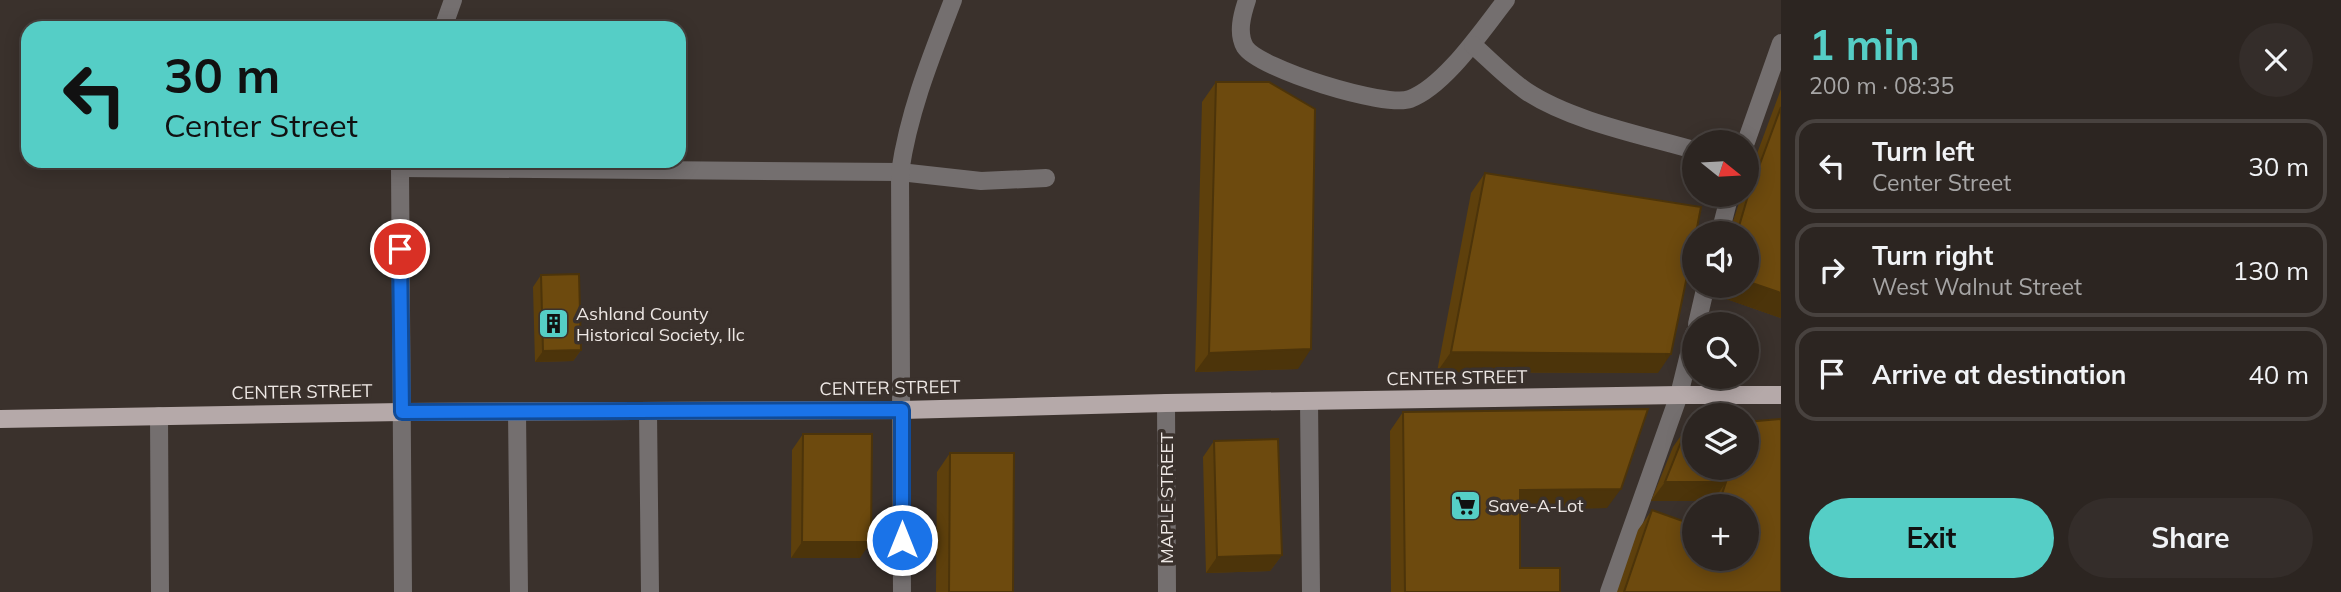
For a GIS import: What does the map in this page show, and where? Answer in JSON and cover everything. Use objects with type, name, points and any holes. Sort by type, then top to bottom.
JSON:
[{"type":"main road","name":"CENTER STREET","points":[[0,419],[402,412],[902,410],[1167,403],[1781,395]]},
{"type":"street","points":[[446,21],[453,0]]},
{"type":"street","points":[[902,592],[900,172],[905,135],[919,89],[953,0]]},
{"type":"street","points":[[1247,0],[1240,29],[1245,47],[1259,60],[1281,70],[1374,98],[1400,101],[1419,95],[1433,85],[1473,45],[1506,0]]},
{"type":"street","points":[[1750,130],[1781,43]]},
{"type":"street","points":[[1473,45],[1526,90],[1547,103],[1586,118],[1682,146]]},
{"type":"street","points":[[401,168],[403,592]]},
{"type":"street","points":[[650,168],[900,172],[981,181],[1046,178]]},
{"type":"street","points":[[1609,592],[1682,383]]},
{"type":"street","points":[[1309,401],[1311,592]]},
{"type":"street","name":"MAPLE STREET","points":[[1167,403],[1167,592]]},
{"type":"street","points":[[517,412],[519,592]]},
{"type":"street","points":[[648,412],[650,592]]},
{"type":"street","points":[[159,416],[160,592]]},
{"type":"building","points":[[1216,82],[1269,82],[1315,109],[1311,349],[1209,353]]},
{"type":"building","points":[[1781,107],[1781,293],[1759,285],[1759,221],[1741,221],[1745,207],[1759,207],[1759,167]]},
{"type":"building","points":[[1485,173],[1682,204],[1682,207],[1701,207],[1698,221],[1682,221],[1682,298],[1671,354],[1451,352]]},
{"type":"building","name":"Ashland County Historical Society, llc","points":[[579,274],[581,350],[543,351],[541,275]]},
{"type":"building","points":[[1648,409],[1621,489],[1520,490],[1520,568],[1560,568],[1560,592],[1405,592],[1403,412]]},
{"type":"building","points":[[1781,419],[1781,592],[1624,592],[1652,510],[1682,521],[1682,571],[1759,571],[1759,494],[1722,494],[1726,482],[1665,482],[1682,440],[1682,480],[1759,480],[1759,421]]},
{"type":"building","points":[[803,434],[872,434],[871,542],[802,542]]},
{"type":"building","points":[[1278,439],[1282,555],[1217,557],[1214,441]]},
{"type":"building","points":[[950,453],[1014,453],[1013,592],[949,592]]},
{"type":"place","name":"Ashland County Historical Society, llc","points":[[553,324]]},
{"type":"place","name":"Save-A-Lot","points":[[1465,506]]},
{"type":"route","points":[[400,249],[402,412],[902,410],[902,540]]}]
